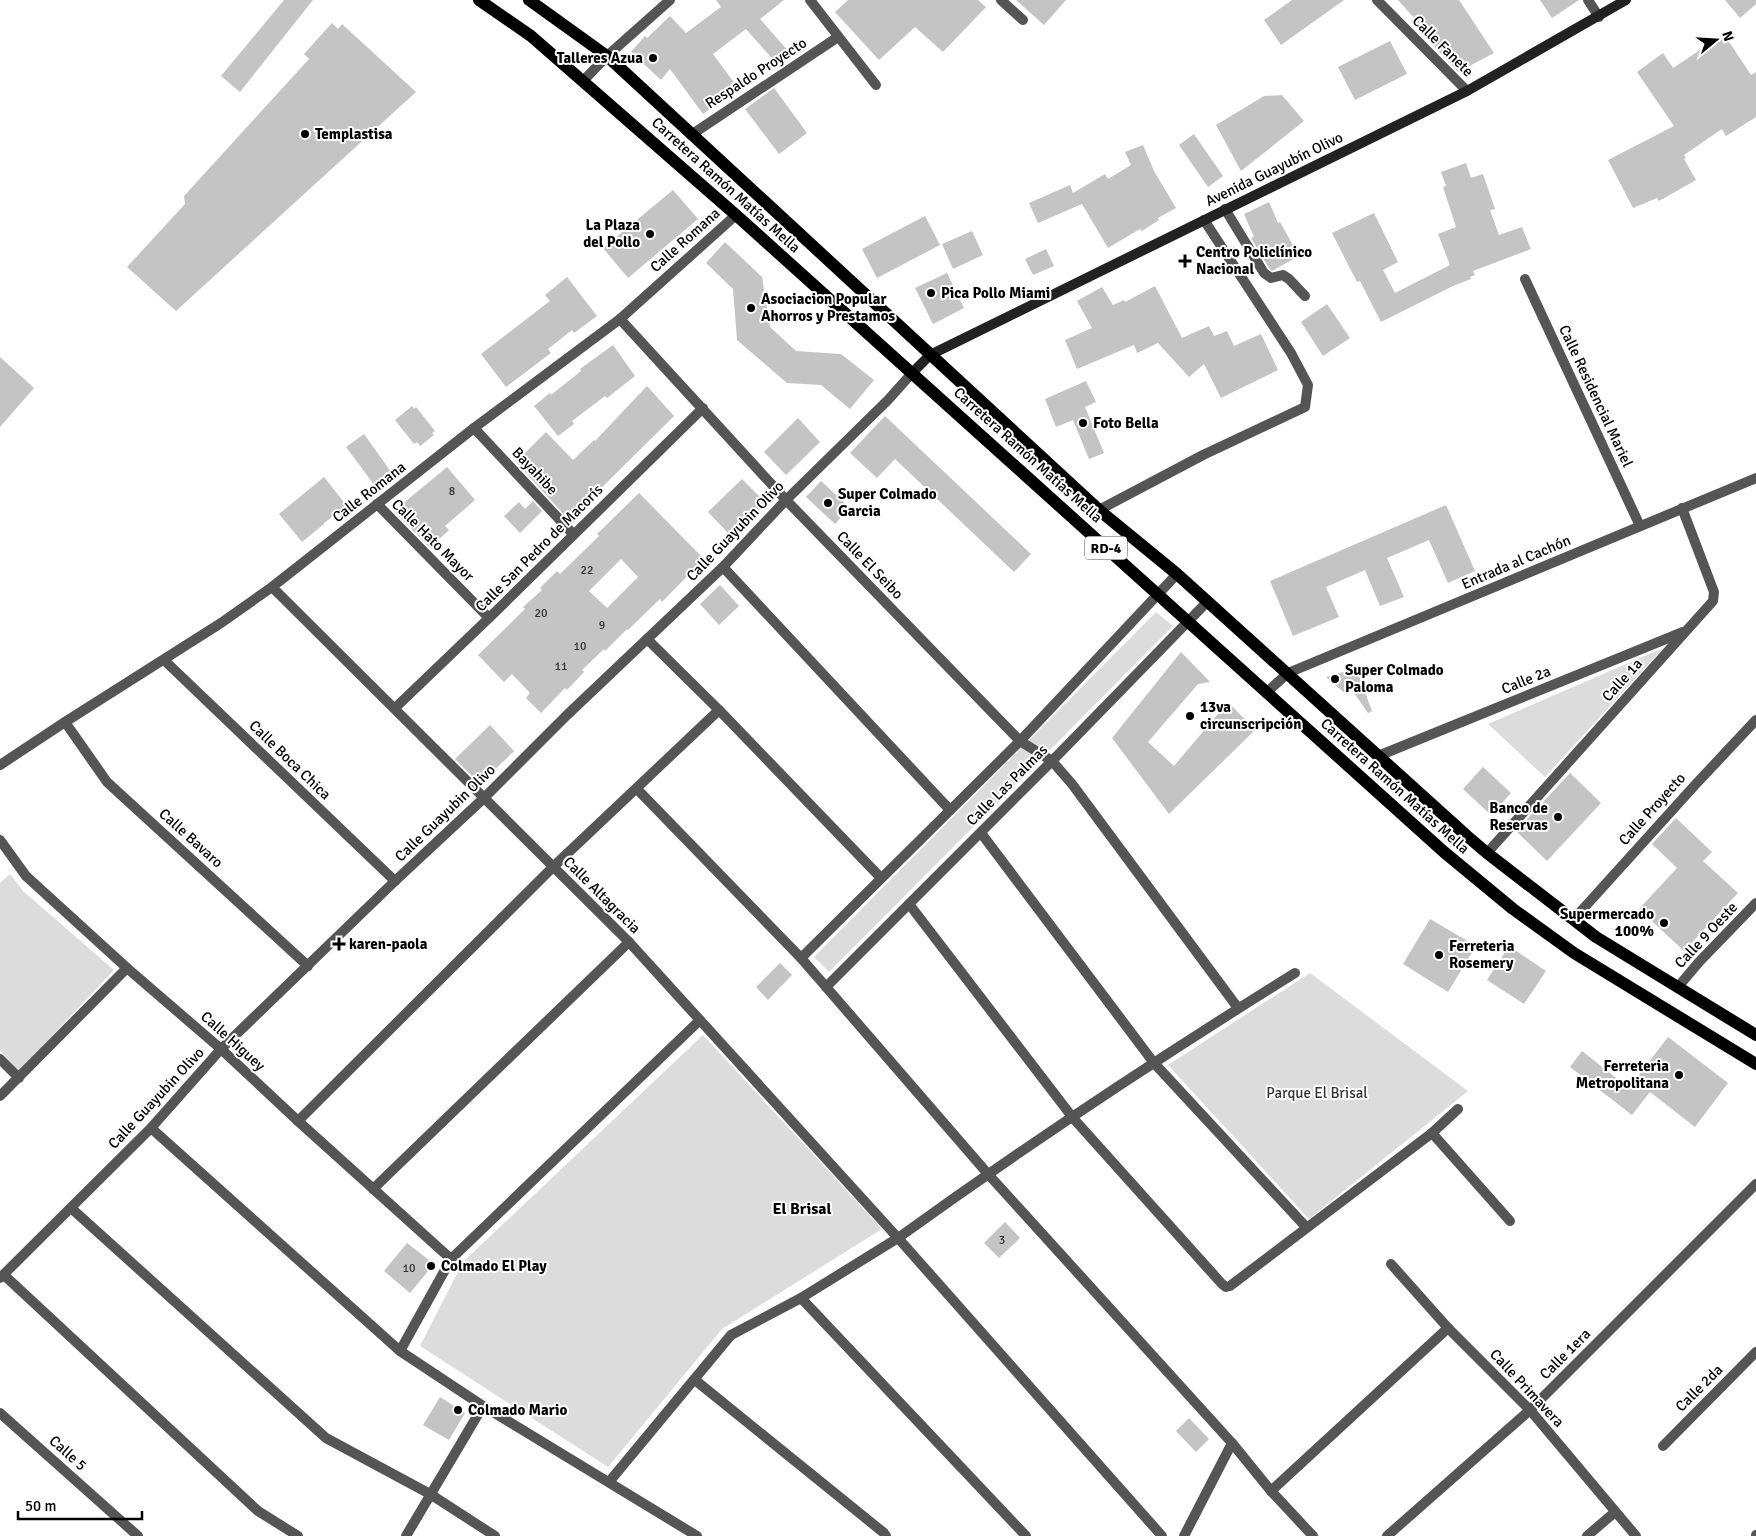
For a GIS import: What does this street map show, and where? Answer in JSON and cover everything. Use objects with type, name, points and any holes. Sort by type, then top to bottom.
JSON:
[{"type":"main road","name":"Carretera Ramón Matías Mella","points":[[479,0],[531,36],[736,215],[913,372],[1444,852],[1513,909],[1574,953],[1756,1064]]},
{"type":"main road","name":"Carretera Ramón Matías Mella","points":[[529,0],[608,56],[691,135],[999,416],[1099,510],[1208,601],[1487,853],[1596,937],[1756,1035]]},
{"type":"main road","name":"Avenida Guayubín Olivo","points":[[913,372],[930,355],[1467,91],[1626,0]]},
{"type":"street","points":[[583,81],[670,0]]},
{"type":"street","points":[[810,0],[876,85]]},
{"type":"street","points":[[1001,0],[1023,20]]},
{"type":"street","name":"Calle Fanete","points":[[1377,0],[1467,91]]},
{"type":"street","points":[[1588,0],[1599,16]]},
{"type":"street","name":"Respaldo Proyecto","points":[[691,135],[838,37]]},
{"type":"street","points":[[1225,209],[1264,273],[1271,278],[1283,275],[1305,296]]},
{"type":"street","name":"Calle Romana","points":[[0,765],[221,623],[272,587],[474,428],[620,319],[736,215]]},
{"type":"street","points":[[1099,510],[1203,455],[1305,407],[1308,385],[1291,353],[1204,220]]},
{"type":"street","name":"Calle Residencial Mariel","points":[[1525,279],[1640,526]]},
{"type":"street","name":"Calle El Seibo","points":[[620,319],[786,500],[1020,741],[1052,761],[1072,784],[1238,1008]]},
{"type":"street","name":"Calle Guayubin Olivo","points":[[2,1277],[151,1128],[221,1049],[723,567],[786,500],[888,400],[913,372]]},
{"type":"street","name":"Calle San Pedro de Macorís","points":[[395,708],[703,408]]},
{"type":"street","name":"Bayahibe","points":[[474,428],[574,534]]},
{"type":"street","name":"Entrada al Cachón","points":[[1266,693],[1288,673],[1756,478]]},
{"type":"street","name":"Calle Hato Mayor","points":[[376,504],[489,618]]},
{"type":"street","name":"Calle 1a","points":[[1487,853],[1712,601],[1714,592],[1682,508]]},
{"type":"street","points":[[723,567],[950,810]]},
{"type":"street","name":"Calle Las Palmas","points":[[801,958],[1020,741],[1177,574]]},
{"type":"street","name":"Calle Altagracia","points":[[272,587],[629,942],[898,1238],[1162,1536]]},
{"type":"street","name":"Calle Las Palmas","points":[[826,987],[981,833],[1208,601]]},
{"type":"street","name":"Calle 2a","points":[[1378,756],[1686,631]]},
{"type":"street","points":[[647,639],[719,710],[881,878]]},
{"type":"street","name":"Calle Boca Chica","points":[[164,660],[395,881]]},
{"type":"street","points":[[298,1121],[552,867],[719,710]]},
{"type":"street","name":"Calle Proyecto","points":[[1573,920],[1694,784],[1756,720]]},
{"type":"street","name":"Calle Bavaro","points":[[65,722],[107,782],[308,966]]},
{"type":"street","points":[[636,789],[801,958],[988,1174],[1232,1443],[1271,1491],[1314,1536]]},
{"type":"street","points":[[981,833],[1154,1063],[1306,1227]]},
{"type":"street","name":"Calle Higuey","points":[[0,840],[26,876],[127,968],[221,1049],[451,1259]]},
{"type":"street","name":"Calle 9 Oeste","points":[[1678,987],[1699,962],[1756,903]]},
{"type":"street","points":[[909,904],[1073,1118],[1222,1284],[1226,1286],[1230,1286],[1432,1133],[1458,1109]]},
{"type":"street","points":[[373,1189],[629,942]]},
{"type":"street","points":[[0,1096],[127,968]]},
{"type":"street","points":[[609,1482],[731,1335],[801,1298],[898,1238],[988,1174],[1154,1063],[1295,973]]},
{"type":"street","points":[[400,1351],[451,1259],[700,1020]]},
{"type":"street","points":[[0,1059],[19,1078]]},
{"type":"street","points":[[151,1128],[400,1351],[482,1406],[698,1536]]},
{"type":"street","points":[[1432,1133],[1510,1221]]},
{"type":"street","name":"Calle 1era","points":[[1387,1536],[1530,1410],[1756,1184]]},
{"type":"street","points":[[71,1208],[326,1438],[430,1494],[495,1536]]},
{"type":"street","name":"Calle Primavera","points":[[1391,1264],[1448,1328],[1530,1410],[1636,1536]]},
{"type":"street","points":[[2,1277],[258,1511],[298,1536]]},
{"type":"street","points":[[801,1298],[1026,1536]]},
{"type":"street","points":[[1271,1491],[1448,1328]]},
{"type":"street","name":"Calle 2da","points":[[1663,1446],[1756,1352]]},
{"type":"street","points":[[695,1380],[886,1536]]},
{"type":"street","points":[[406,1536],[482,1406]]},
{"type":"street","name":"Calle 5","points":[[0,1413],[138,1536]]},
{"type":"street","points":[[1184,1536],[1232,1443]]},
{"type":"street","points":[[1587,1536],[1615,1512]]},
{"type":"green space","points":[[1156,612],[1173,626],[829,972],[814,957]]},
{"type":"green space","points":[[1663,648],[1545,777],[1488,724]]},
{"type":"green space","points":[[10,874],[23,891],[114,970],[19,1071],[0,1050],[0,883]]},
{"type":"green space","name":"Parque El Brisal","points":[[1310,973],[1468,1091],[1309,1219],[1168,1065]]},
{"type":"green space","points":[[703,1035],[882,1229],[722,1329],[608,1467],[420,1346],[463,1262]]},
{"type":"building","points":[[284,0],[313,0],[240,92],[221,76]]},
{"type":"building","points":[[716,0],[784,0],[760,19],[790,53],[778,65],[746,29],[713,54],[738,88],[703,114],[670,69],[661,80],[631,52],[645,36],[647,38],[670,16],[686,33],[721,7]]},
{"type":"building","points":[[848,0],[978,0],[986,7],[943,52],[915,27],[879,60],[835,12]]},
{"type":"building","points":[[1016,0],[1066,0],[1044,25]]},
{"type":"building","points":[[1292,0],[1344,0],[1281,45],[1264,20]]},
{"type":"building","points":[[1398,0],[1459,0],[1494,53],[1458,72],[1411,21],[1414,18]]},
{"type":"building","points":[[1540,0],[1579,0],[1552,18]]},
{"type":"building","points":[[1725,0],[1756,0],[1756,4],[1740,18]]},
{"type":"building","name":"Templastisa","points":[[332,23],[338,29],[342,24],[416,92],[176,311],[127,267],[185,204],[184,196],[309,59],[304,54]]},
{"type":"building","points":[[1724,34],[1751,75],[1756,72],[1756,117],[1726,136],[1722,129],[1684,155],[1686,158],[1684,159],[1696,180],[1659,201],[1657,198],[1633,208],[1608,160],[1674,126],[1637,72],[1663,53],[1673,68]]},
{"type":"building","points":[[1390,41],[1407,74],[1355,100],[1338,67]]},
{"type":"building","points":[[774,88],[807,133],[779,154],[745,109]]},
{"type":"building","points":[[1282,95],[1304,121],[1241,171],[1216,125],[1264,96]]},
{"type":"building","points":[[1194,134],[1223,176],[1208,187],[1179,145]]},
{"type":"building","points":[[1143,145],[1154,171],[1176,208],[1158,218],[1159,220],[1142,231],[1140,229],[1108,248],[1082,204],[1038,223],[1029,203],[1070,185],[1073,193],[1105,174],[1108,179],[1131,165],[1125,152]]},
{"type":"building","points":[[1466,163],[1471,178],[1483,174],[1495,209],[1490,210],[1499,235],[1522,227],[1531,249],[1473,271],[1475,275],[1470,277],[1471,279],[1381,322],[1360,281],[1357,282],[1332,233],[1374,213],[1398,262],[1383,270],[1395,293],[1450,265],[1438,234],[1456,227],[1443,187],[1446,186],[1441,172]]},
{"type":"building","name":"La Plaza del Pollo","points":[[673,190],[698,219],[628,278],[603,248]]},
{"type":"building","points":[[1269,202],[1278,223],[1280,222],[1299,256],[1272,271],[1251,238],[1254,237],[1244,214]]},
{"type":"building","points":[[925,216],[940,245],[877,278],[862,249]]},
{"type":"building","points":[[972,231],[983,255],[953,269],[942,244]]},
{"type":"building","name":"Asociacion Popular Ahorros y Prestamos","points":[[725,242],[762,277],[770,327],[796,351],[841,354],[874,380],[850,409],[821,385],[787,383],[737,340],[733,289],[706,263]]},
{"type":"building","points":[[1046,249],[1054,266],[1033,275],[1025,259]]},
{"type":"building","points":[[947,273],[964,308],[933,324],[915,288]]},
{"type":"building","points":[[567,277],[597,316],[574,333],[572,330],[548,349],[551,353],[506,387],[481,354],[550,301],[545,295]]},
{"type":"building","points":[[1155,286],[1182,338],[1209,326],[1214,336],[1227,331],[1234,346],[1261,334],[1278,370],[1221,398],[1204,364],[1189,377],[1158,343],[1137,353],[1134,345],[1077,369],[1065,340],[1092,328],[1077,301],[1102,287],[1113,305],[1124,300],[1125,302]]},
{"type":"building","points":[[1327,304],[1350,338],[1323,356],[1301,322]]},
{"type":"building","points":[[613,345],[635,376],[607,398],[605,396],[572,421],[574,424],[558,436],[534,406],[550,393],[551,395],[581,371],[580,369]]},
{"type":"building","points":[[0,357],[34,388],[0,427]]},
{"type":"building","name":"Foto Bella","points":[[1086,381],[1096,402],[1085,407],[1104,453],[1089,459],[1073,420],[1056,427],[1045,399]]},
{"type":"building","points":[[647,386],[674,416],[569,520],[516,462],[546,432],[573,460],[595,441]]},
{"type":"building","points":[[412,406],[414,409],[416,407],[435,431],[432,433],[434,435],[420,446],[417,442],[414,444],[395,420]]},
{"type":"building","points":[[885,416],[1031,554],[1014,572],[895,459],[877,478],[850,453]]},
{"type":"building","points":[[798,418],[820,442],[786,475],[764,452]]},
{"type":"building","points":[[364,434],[394,476],[379,487],[377,484],[375,486],[346,447]]},
{"type":"building","points":[[447,467],[475,500],[445,526],[449,530],[430,548],[394,511]]},
{"type":"building","points":[[324,477],[347,506],[302,542],[279,514]]},
{"type":"building","points":[[742,479],[766,503],[732,537],[708,512]]},
{"type":"building","name":"Super Colmado Garcia","points":[[821,481],[850,508],[835,524],[806,497]]},
{"type":"building","points":[[639,493],[704,559],[662,602],[660,599],[605,651],[604,649],[582,670],[584,672],[567,690],[565,688],[541,713],[526,698],[530,693],[512,674],[504,682],[478,655],[525,609],[523,607],[542,590],[540,588],[557,571],[560,574],[599,536],[597,534]],"holes":[[[621,559],[638,577],[607,608],[589,591]]]},
{"type":"building","points":[[533,501],[542,511],[520,533],[504,516],[519,502],[525,509]]},
{"type":"building","points":[[1446,505],[1475,571],[1448,583],[1429,540],[1387,558],[1404,597],[1380,606],[1365,570],[1326,587],[1339,617],[1293,636],[1270,581]]},
{"type":"building","points":[[720,585],[739,606],[719,625],[700,604]]},
{"type":"building","points":[[1181,652],[1210,682],[1198,684],[1148,742],[1174,766],[1228,702],[1255,730],[1169,814],[1112,738]]},
{"type":"building","points":[[1356,668],[1372,711],[1368,713],[1352,690],[1347,695],[1326,677]]},
{"type":"building","points":[[490,725],[514,751],[480,784],[455,759]]},
{"type":"building","points":[[1483,767],[1511,793],[1491,815],[1463,789]]},
{"type":"building","name":"Banco de Reservas","points":[[1570,773],[1601,803],[1547,861],[1516,831]]},
{"type":"building","points":[[1676,818],[1712,852],[1703,861],[1738,893],[1684,951],[1639,909],[1677,868],[1652,844]]},
{"type":"building","name":"Ferreteria Rosemery","points":[[1430,919],[1476,946],[1448,992],[1403,964]]},
{"type":"building","points":[[1509,946],[1546,971],[1524,1004],[1487,980]]},
{"type":"building","points":[[780,963],[792,975],[768,1000],[756,987]]},
{"type":"building","name":"Ferreteria Metropolitana","points":[[1668,1037],[1728,1083],[1695,1127],[1650,1092],[1632,1115],[1570,1067],[1582,1051],[1629,1088]]},
{"type":"building","points":[[1005,1222],[1020,1238],[999,1258],[984,1243]]},
{"type":"building","points":[[407,1243],[434,1264],[410,1293],[384,1271]]},
{"type":"building","points":[[440,1397],[465,1413],[449,1440],[423,1425]]},
{"type":"building","points":[[1189,1418],[1209,1439],[1196,1452],[1176,1431]]},
{"type":"place","name":"Talleres Azua","points":[[653,58]]},
{"type":"place","name":"Templastisa","points":[[305,134]]},
{"type":"place","name":"La Plaza del Pollo","points":[[650,234]]},
{"type":"place","name":"Centro Policlínico Nacional","points":[[1185,261]]},
{"type":"place","name":"Pica Pollo Miami","points":[[931,293]]},
{"type":"place","name":"Asociacion Popular Ahorros y Prestamos","points":[[751,308]]},
{"type":"place","name":"Foto Bella","points":[[1083,423]]},
{"type":"place","name":"Super Colmado Garcia","points":[[828,503]]},
{"type":"place","name":"Super Colmado Paloma","points":[[1335,679]]},
{"type":"place","name":"13va circunscripción","points":[[1190,716]]},
{"type":"place","name":"Banco de Reservas","points":[[1558,817]]},
{"type":"place","name":"Supermercado 100%","points":[[1664,923]]},
{"type":"place","name":"karen-paola","points":[[339,944]]},
{"type":"place","name":"Ferreteria Rosemery","points":[[1439,955]]},
{"type":"place","name":"Ferreteria Metropolitana","points":[[1679,1075]]},
{"type":"place","name":"Colmado El Play","points":[[431,1266]]},
{"type":"place","name":"Colmado Mario","points":[[458,1410]]},
{"type":"district","name":"El Brisal","points":[[802,1208]]}]
